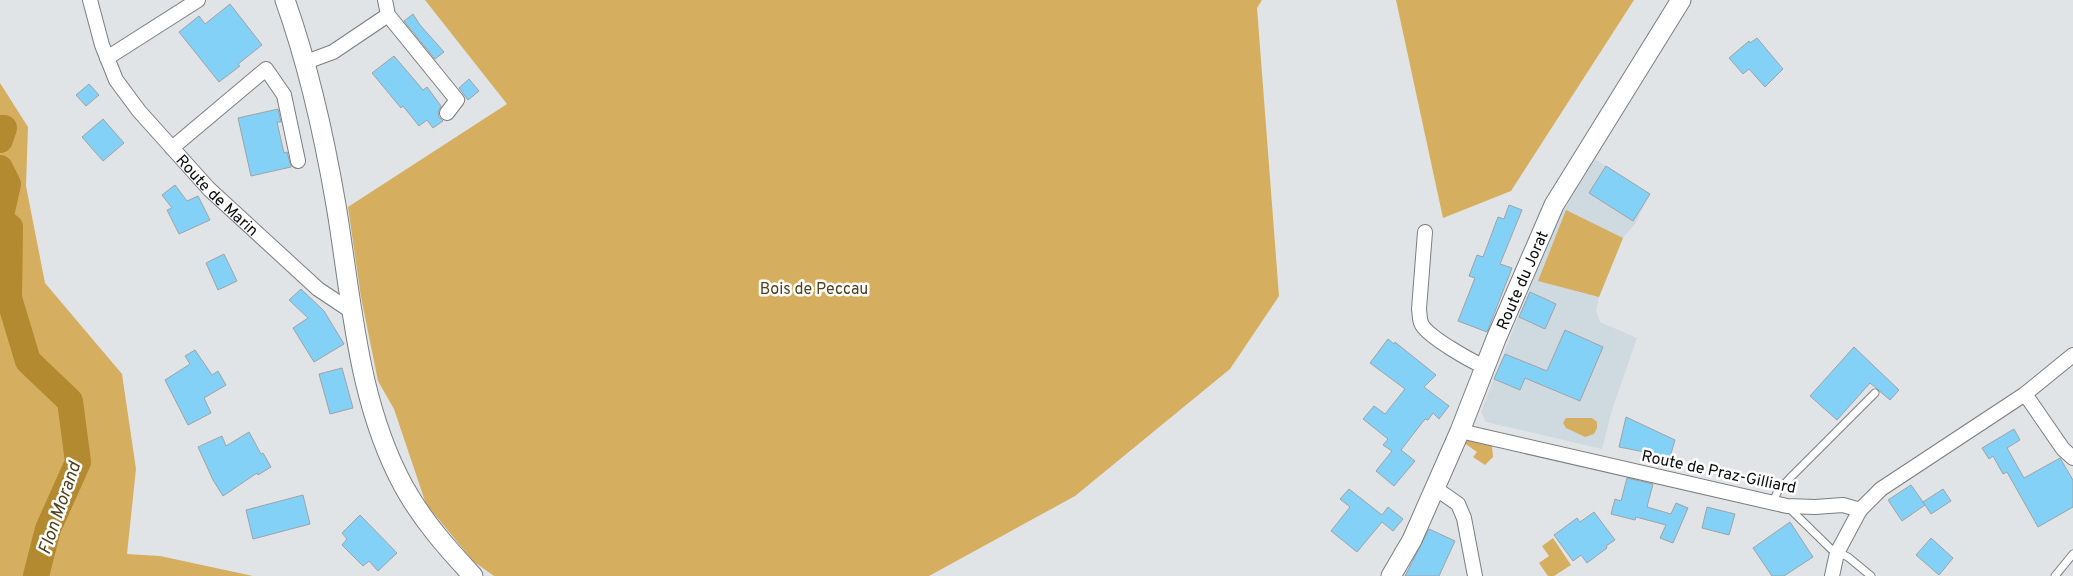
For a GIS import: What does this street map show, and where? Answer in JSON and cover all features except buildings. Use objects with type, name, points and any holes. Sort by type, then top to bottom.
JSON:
[{"type":"street","name":"Route de Marin","points":[[90,0],[102,45],[116,80],[139,111],[209,190],[318,289],[350,311]]},
{"type":"street","points":[[107,58],[198,0]]},
{"type":"street","points":[[285,0],[312,84],[336,205],[350,311],[375,417],[387,451],[421,515],[442,544],[473,576]]},
{"type":"street","points":[[385,0],[388,15],[457,100],[447,113]]},
{"type":"street","name":"Route du Jorat","points":[[1391,576],[1412,540],[1460,431],[1555,201],[1681,0]]},
{"type":"street","points":[[306,62],[333,52],[388,15]]},
{"type":"street","points":[[172,148],[266,69],[284,95],[298,161]]},
{"type":"street","points":[[1425,232],[1419,309],[1420,321],[1430,333],[1472,361],[1485,367]]},
{"type":"street","points":[[1832,576],[1837,553],[1860,510],[1881,489],[2025,394],[2073,355]]},
{"type":"street","points":[[2025,394],[2063,449],[2073,458]]},
{"type":"street","name":"Route de Praz-Gilliard","points":[[1460,431],[1787,506],[1816,507],[1842,505],[1860,510]]},
{"type":"street","points":[[1435,488],[1458,504],[1464,518],[1475,576]]},
{"type":"lane","points":[[1772,503],[1778,491],[1790,478],[1875,393]]},
{"type":"lane","points":[[1787,506],[1837,553],[1848,557],[1870,576]]},
{"type":"lane","points":[[2055,576],[2073,554]]},
{"type":"shaded area","points":[[1595,159],[1650,194],[1635,224],[1623,238],[1599,297],[1596,311],[1600,322],[1637,338],[1612,410],[1602,449],[1486,422],[1481,412],[1554,226]]},
{"type":"green space","name":"Bois de Peccau","points":[[425,0],[1262,0],[1257,8],[1279,296],[1230,369],[1075,496],[929,576],[494,576],[473,561],[426,504],[394,409],[378,381],[361,297],[348,207],[507,104]]},
{"type":"green space","points":[[1396,0],[1634,0],[1511,191],[1443,218]]},
{"type":"green space","points":[[0,83],[28,127],[26,186],[45,283],[122,374],[136,469],[127,554],[160,556],[253,576],[0,576]]},
{"type":"green space","points":[[1566,210],[1623,238],[1599,297],[1538,281]]},
{"type":"green space","points":[[1566,418],[1592,418],[1597,422],[1597,428],[1594,434],[1585,437],[1566,428],[1563,423]]},
{"type":"green space","points":[[1468,440],[1492,445],[1493,457],[1485,465],[1473,457],[1477,452],[1463,442]]},
{"type":"green space","points":[[1553,538],[1571,565],[1554,576],[1548,576],[1539,563],[1549,556],[1542,546]]},
{"type":"waterway","name":"Flon Morand","points":[[0,128],[4,128],[0,140]]},
{"type":"waterway","name":"Flon Morand","points":[[0,168],[8,184],[0,220],[10,227],[9,298],[28,361],[70,401],[78,462],[48,529],[36,576]]}]
